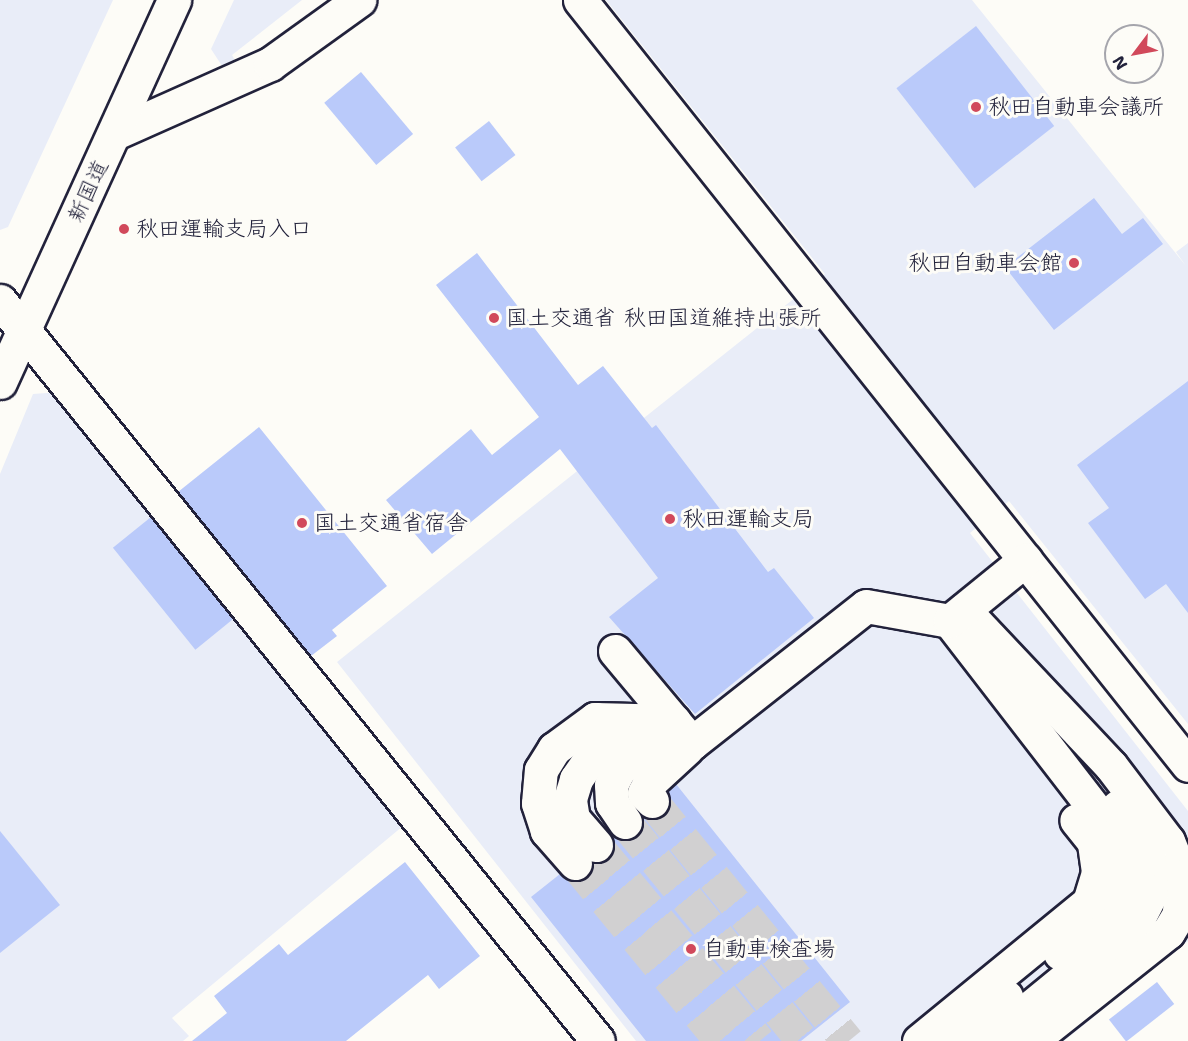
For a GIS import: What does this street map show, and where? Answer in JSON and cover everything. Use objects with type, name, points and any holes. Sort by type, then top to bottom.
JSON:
[{"type":"street","name":"新国道","points":[[0,382],[174,0]]},
{"type":"street","points":[[115,133],[270,64],[359,0]]},
{"type":"street","points":[[580,0],[1188,765]]},
{"type":"street","points":[[0,301],[598,1041]]},
{"type":"street","points":[[957,615],[1025,560]]},
{"type":"street","points":[[625,822],[612,803],[611,784],[619,769],[683,732],[866,606],[957,615],[1111,766],[1168,841],[1182,876],[1179,914],[1168,932],[1030,1041]]},
{"type":"street","points":[[919,1041],[1061,930],[1089,902],[1098,872],[1094,842],[1061,803],[957,615]]},
{"type":"street","points":[[952,1041],[1094,926],[1119,899],[1122,865],[1114,835],[957,615]]},
{"type":"street","points":[[957,615],[1134,828],[1149,859],[1150,882],[1138,919],[989,1041]]},
{"type":"street","points":[[615,651],[683,732]]},
{"type":"street","points":[[586,854],[547,831],[538,803],[541,770],[554,749],[595,719],[683,732]]},
{"type":"street","points":[[652,801],[644,793],[683,732]]},
{"type":"shaded area","points":[[0,0],[113,0],[8,227],[0,230]]},
{"type":"shaded area","points":[[234,0],[302,0],[232,55],[238,66],[226,72],[211,49]]},
{"type":"shaded area","points":[[606,0],[972,0],[1186,266],[1176,252],[1188,243],[1188,724],[1009,501],[970,533],[1188,811],[1188,941],[1064,1041],[636,1041],[337,662],[825,274]]},
{"type":"shaded area","points":[[60,392],[403,826],[172,1018],[189,1036],[183,1041],[0,1041],[0,474],[33,394]]},
{"type":"building","name":"秋田自動車会議所","points":[[976,26],[1054,126],[975,188],[896,88]]},
{"type":"building","points":[[361,72],[413,134],[376,165],[324,103]]},
{"type":"building","points":[[489,121],[515,155],[482,181],[455,147]]},
{"type":"building","name":"秋田自動車会館","points":[[1094,198],[1122,234],[1143,218],[1163,244],[1054,330],[1005,267]]},
{"type":"building","points":[[477,253],[578,385],[603,366],[652,428],[656,425],[768,572],[774,568],[814,618],[695,714],[609,617],[658,578],[560,449],[432,554],[386,500],[471,429],[492,455],[539,417],[436,285]]},
{"type":"building","points":[[1188,381],[1188,613],[1166,584],[1145,599],[1088,523],[1109,508],[1077,465]]},
{"type":"building","points":[[259,427],[387,586],[332,630],[337,636],[311,656],[178,492]]},
{"type":"building","points":[[151,517],[233,619],[195,650],[113,548]]},
{"type":"building","name":"自動車検査場","points":[[676,784],[850,1002],[801,1041],[646,1041],[531,897],[560,874],[570,881],[587,877],[593,863],[614,851],[611,834],[626,841],[635,838],[642,816],[656,819],[666,814],[668,791]]},
{"type":"building","points":[[0,831],[60,905],[0,953]]},
{"type":"building","points":[[405,862],[480,956],[439,989],[428,975],[346,1041],[192,1041],[227,1013],[214,996],[279,944],[288,955]]},
{"type":"building","points":[[1157,982],[1174,1004],[1127,1041],[1109,1020]]},
{"type":"tunnel","points":[[652,801],[848,1041]]},
{"type":"tunnel","points":[[625,822],[803,1041]]},
{"type":"tunnel","points":[[596,845],[759,1041]]},
{"type":"tunnel","points":[[575,863],[721,1041]]},
{"type":"place","name":"秋田自動車会議所","points":[[976,107]]},
{"type":"place","name":"秋田運輸支局入口","points":[[124,229]]},
{"type":"place","name":"秋田自動車会館","points":[[1074,263]]},
{"type":"place","name":"国土交通省 秋田国道維持出張所","points":[[494,318]]},
{"type":"place","name":"秋田運輸支局","points":[[670,519]]},
{"type":"place","name":"国土交通省宿舎","points":[[302,523]]},
{"type":"place","name":"自動車検査場","points":[[691,949]]}]
